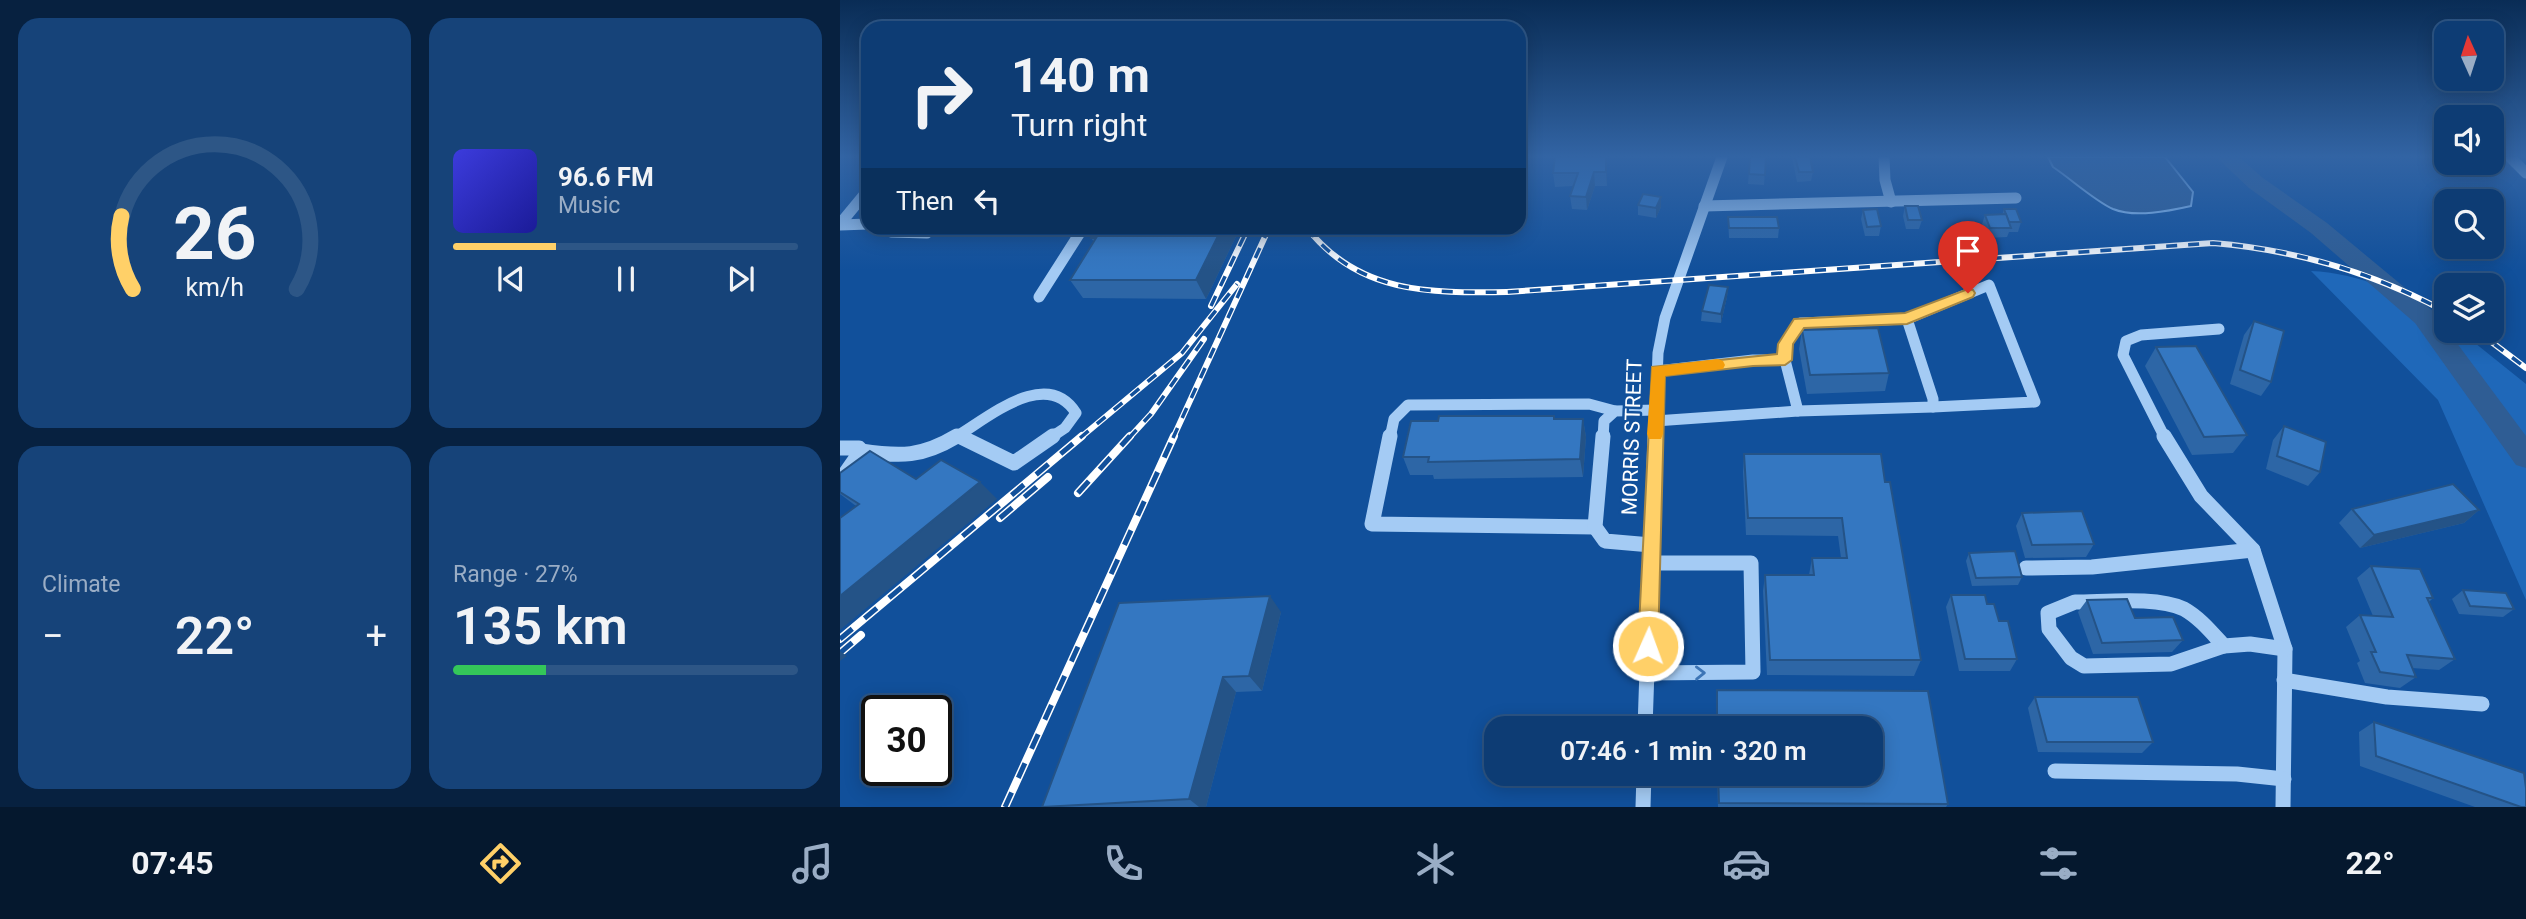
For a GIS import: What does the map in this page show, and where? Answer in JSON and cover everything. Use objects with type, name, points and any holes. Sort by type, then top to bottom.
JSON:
[{"type":"street","name":"MORRIS STREET","points":[[1645,716],[1657,371],[1665,318],[1708,195]]},
{"type":"street","points":[[1889,195],[1891,202]]},
{"type":"street","points":[[1704,206],[2016,198]]},
{"type":"street","points":[[840,225],[861,199]]},
{"type":"street","points":[[840,225],[861,224]]},
{"type":"street","points":[[1039,297],[1079,235]]},
{"type":"street","points":[[1595,527],[1372,524],[1394,419],[1408,405],[1589,404],[1615,411],[1656,415],[1798,411],[1933,407],[2035,402],[1989,285],[1907,318],[1800,323],[1786,344],[1785,360],[1798,411]]},
{"type":"street","points":[[1907,318],[1933,399],[1933,407]]},
{"type":"street","points":[[2219,329],[2141,335],[2126,341],[2123,355],[2173,454],[2194,486],[2253,550],[2285,649],[2283,807]]},
{"type":"street","points":[[1657,371],[1753,360],[1785,360]]},
{"type":"street","points":[[840,448],[859,448],[861,451],[904,456],[926,452],[961,437],[1031,395],[1052,393],[1068,400],[1076,413],[1065,428],[1014,463],[961,437]]},
{"type":"street","points":[[1615,411],[1604,421],[1595,527],[1605,541],[1651,545]]},
{"type":"street","points":[[840,481],[861,451]]},
{"type":"street","points":[[2026,568],[2092,567],[2253,550]]},
{"type":"street","points":[[1647,673],[1753,672],[1751,563],[1651,563]]},
{"type":"street","points":[[2224,646],[2200,621],[2183,609],[2162,603],[2075,602],[2048,613],[2049,629],[2071,658],[2084,666],[2171,664],[2224,646],[2249,644],[2285,649]]},
{"type":"street","points":[[2284,680],[2387,696],[2482,704]]},
{"type":"street","points":[[2054,771],[2237,774],[2284,779]]},
{"type":"street","points":[[1643,807],[1644,786]]},
{"type":"shaded area","points":[[2091,195],[2193,195],[2191,206],[2142,213],[2113,209]]},
{"type":"shaded area","points":[[2311,271],[2364,281],[2416,302],[2434,313],[2434,343],[2475,343],[2526,384],[2526,600],[2438,400]]},
{"type":"building","points":[[1643,195],[1661,197],[1656,208],[1638,205]]},
{"type":"building","points":[[1905,206],[1918,206],[1922,220],[1908,220]]},
{"type":"building","points":[[1877,209],[1881,226],[1867,227],[1863,210]]},
{"type":"building","points":[[2004,209],[2016,209],[2021,222],[2009,222]]},
{"type":"building","points":[[2006,214],[2011,228],[1990,228],[1985,215]]},
{"type":"building","points":[[1728,217],[1777,217],[1779,228],[1729,228]]},
{"type":"building","points":[[1093,235],[1218,235],[1196,280],[1070,280],[1096,238],[1091,238]]},
{"type":"building","points":[[1709,285],[1728,287],[1721,314],[1702,311]]},
{"type":"building","points":[[2254,321],[2284,331],[2271,382],[2240,370]]},
{"type":"building","points":[[1878,328],[1889,373],[1810,375],[1802,330]]},
{"type":"building","points":[[2196,346],[2247,435],[2204,437],[2156,347]]},
{"type":"building","points":[[1439,416],[1554,416],[1554,419],[1583,419],[1580,459],[1428,462],[1429,457],[1403,457],[1411,421],[1438,421]]},
{"type":"building","points":[[2284,426],[2326,442],[2320,472],[2277,456]]},
{"type":"building","points":[[870,451],[916,479],[941,460],[980,482],[840,596],[840,518],[859,504],[840,492],[840,473]]},
{"type":"building","points":[[1744,454],[1881,454],[1885,482],[1890,482],[1921,660],[1770,660],[1765,575],[1814,575],[1812,558],[1847,558],[1842,518],[1748,518]]},
{"type":"building","points":[[2453,484],[2479,510],[2374,535],[2352,509]]},
{"type":"building","points":[[2082,511],[2094,544],[2032,545],[2022,513]]},
{"type":"building","points":[[2015,551],[2022,577],[1976,578],[1969,553]]},
{"type":"building","points":[[2371,566],[2420,569],[2433,598],[2427,598],[2455,659],[2407,655],[2416,677],[2380,672],[2371,652],[2376,652],[2360,615],[2393,617]]},
{"type":"building","points":[[2463,590],[2506,593],[2514,609],[2470,606]]},
{"type":"building","points":[[1951,595],[1985,595],[1987,604],[1994,604],[1999,621],[2008,621],[2017,659],[1965,659]]},
{"type":"building","points":[[1270,596],[1249,676],[1223,677],[1189,799],[1042,807],[1119,603]]},
{"type":"building","points":[[2127,599],[2135,618],[2173,617],[2183,640],[2102,643],[2087,600]]},
{"type":"building","points":[[1717,690],[1928,691],[1948,804],[1719,803],[1718,786],[1883,786],[1883,716],[1717,716]]},
{"type":"building","points":[[2035,697],[2138,697],[2153,742],[2047,742]]},
{"type":"building","points":[[2374,722],[2524,773],[2526,807],[2376,756]]},
{"type":"waterway","points":[[2272,195],[2319,228],[2424,317],[2526,457]]},
{"type":"railway","points":[[1211,306],[1245,235]]},
{"type":"railway","points":[[1173,438],[1266,235]]},
{"type":"railway","points":[[1313,235],[1327,250],[1349,266],[1373,278],[1423,290],[1450,292],[1507,292],[2213,243],[2274,251],[2333,265],[2390,285],[2434,306]]},
{"type":"railway","points":[[1080,438],[1182,353],[1237,284]]},
{"type":"railway","points":[[1129,438],[1151,414],[1204,339]]},
{"type":"railway","points":[[2493,343],[2526,368]]},
{"type":"railway","points":[[840,639],[1082,436]]},
{"type":"railway","points":[[1078,493],[1130,436]]},
{"type":"railway","points":[[1005,807],[1174,436]]},
{"type":"railway","points":[[1000,518],[1048,477]]},
{"type":"railway","points":[[840,653],[861,635]]},
{"type":"slow traffic","points":[[1655,434],[1657,371],[1718,365]]},
{"type":"route","points":[[1648,646],[1657,371],[1753,360],[1785,360],[1786,344],[1800,323],[1907,318],[1968,293]]}]
